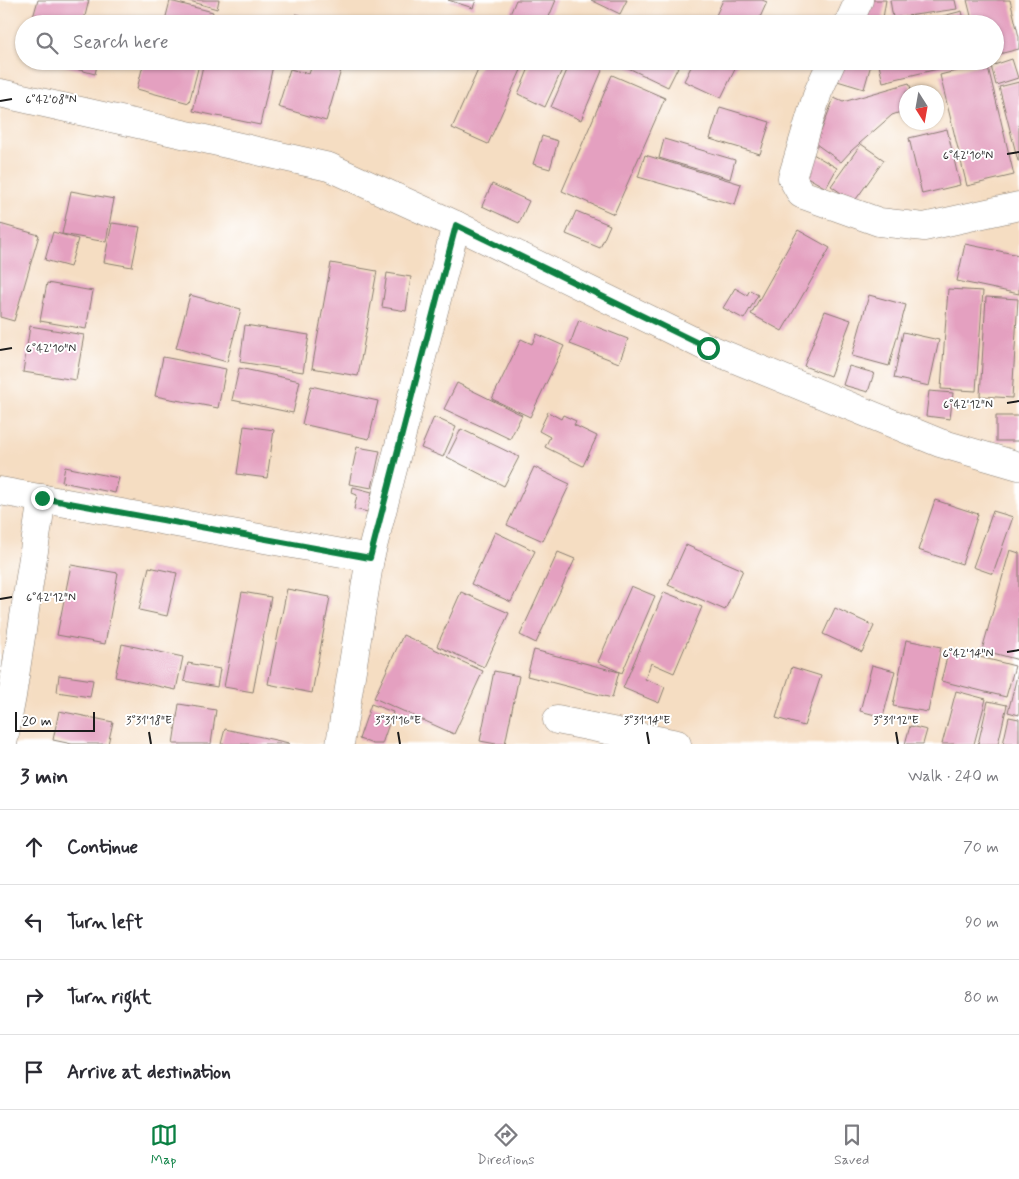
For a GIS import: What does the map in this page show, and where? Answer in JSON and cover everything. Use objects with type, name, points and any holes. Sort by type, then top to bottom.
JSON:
[{"type":"street","points":[[852,15],[859,0]]},
{"type":"street","points":[[828,70],[818,92],[792,178],[801,194],[879,222],[924,227],[1019,206]]},
{"type":"street","points":[[0,93],[329,167],[456,225],[708,348],[940,443],[1019,466]]},
{"type":"street","points":[[340,744],[370,558],[456,225]]},
{"type":"street","points":[[0,491],[370,558]]},
{"type":"street","points":[[3,744],[42,498]]},
{"type":"street","points":[[557,720],[677,744]]},
{"type":"building","points":[[38,0],[89,0],[85,15],[34,15]]},
{"type":"building","points":[[186,0],[219,0],[217,9]]},
{"type":"building","points":[[448,0],[476,0],[473,8]]},
{"type":"building","points":[[516,0],[556,0],[550,15],[510,15]]},
{"type":"building","points":[[591,0],[627,0],[620,14]]},
{"type":"building","points":[[723,0],[762,0],[767,2],[761,15],[716,15]]},
{"type":"building","points":[[864,0],[886,0],[884,15],[861,15]]},
{"type":"building","points":[[890,0],[955,0],[957,9],[914,15],[892,15]]},
{"type":"building","points":[[967,0],[1010,0],[1019,37],[1019,49],[1004,53],[1004,15],[971,15]]},
{"type":"building","points":[[170,1],[213,12],[212,15],[166,15]]},
{"type":"building","points":[[962,11],[963,15],[947,15]]},
{"type":"building","points":[[1012,59],[1018,78],[996,85],[992,70],[1004,70],[1004,62]]},
{"type":"building","points":[[80,70],[96,70],[95,74]]},
{"type":"building","points":[[142,70],[198,70],[189,103],[137,89]]},
{"type":"building","points":[[202,70],[272,70],[260,125],[193,111]]},
{"type":"building","points":[[290,70],[309,74],[310,70],[341,70],[326,121],[278,107]]},
{"type":"building","points":[[478,70],[521,70],[488,144],[452,128]]},
{"type":"building","points":[[528,70],[562,70],[545,107],[518,94]]},
{"type":"building","points":[[567,70],[602,70],[581,120],[551,107]]},
{"type":"building","points":[[633,70],[676,70],[668,87]]},
{"type":"building","points":[[690,70],[735,70],[721,98],[684,81]]},
{"type":"building","points":[[837,70],[869,70],[864,89],[834,80]]},
{"type":"building","points":[[880,70],[933,70],[883,82]]},
{"type":"building","points":[[960,70],[989,70],[1014,175],[967,186],[944,85],[940,75]]},
{"type":"building","points":[[612,75],[665,98],[614,214],[562,191]]},
{"type":"building","points":[[1019,82],[1019,161],[1018,161],[999,87]]},
{"type":"building","points":[[899,86],[899,112],[892,115],[841,162],[816,144],[834,98],[843,102]]},
{"type":"building","points":[[720,107],[770,122],[760,154],[710,139]]},
{"type":"building","points":[[947,129],[960,185],[922,194],[909,138]]},
{"type":"building","points":[[542,136],[558,141],[550,169],[533,164]]},
{"type":"building","points":[[664,139],[735,160],[730,179],[659,158]]},
{"type":"building","points":[[861,144],[884,160],[854,202],[831,186]]},
{"type":"building","points":[[813,154],[837,168],[826,188],[802,174]]},
{"type":"building","points":[[645,155],[741,184],[735,205],[638,177]]},
{"type":"building","points":[[492,184],[529,201],[519,223],[482,206]]},
{"type":"building","points":[[71,191],[114,199],[106,242],[62,234]]},
{"type":"building","points":[[576,211],[610,225],[600,248],[566,234]]},
{"type":"building","points":[[112,223],[140,227],[132,267],[104,262]]},
{"type":"building","points":[[0,224],[39,235],[14,321],[0,317]]},
{"type":"building","points":[[798,230],[830,248],[782,331],[751,314]]},
{"type":"building","points":[[53,232],[78,239],[70,267],[45,260]]},
{"type":"building","points":[[965,244],[1019,255],[1019,294],[957,281]]},
{"type":"building","points":[[331,263],[377,271],[358,376],[312,368]]},
{"type":"building","points":[[387,273],[411,277],[406,311],[382,307]]},
{"type":"building","points":[[47,283],[93,291],[86,329],[40,321]]},
{"type":"building","points":[[735,288],[747,295],[750,290],[758,295],[744,319],[723,308]]},
{"type":"building","points":[[948,289],[983,291],[976,391],[941,389]]},
{"type":"building","points":[[190,295],[241,309],[227,362],[176,348]]},
{"type":"building","points":[[869,295],[906,305],[889,366],[852,356]]},
{"type":"building","points":[[986,297],[1018,299],[1012,398],[980,396]]},
{"type":"building","points":[[825,311],[851,320],[830,376],[804,366]]},
{"type":"building","points":[[579,320],[628,339],[619,363],[570,344]]},
{"type":"building","points":[[245,325],[309,335],[303,372],[240,362]]},
{"type":"building","points":[[30,326],[84,335],[76,380],[23,372]]},
{"type":"building","points":[[903,332],[939,340],[929,386],[894,378]]},
{"type":"building","points":[[537,334],[564,346],[530,417],[492,399],[521,339],[532,344]]},
{"type":"building","points":[[163,357],[226,369],[218,408],[155,396]]},
{"type":"building","points":[[849,366],[874,373],[868,392],[843,385]]},
{"type":"building","points":[[239,368],[300,381],[293,413],[232,400]]},
{"type":"building","points":[[457,383],[522,415],[510,439],[444,409]]},
{"type":"building","points":[[311,386],[378,401],[369,439],[302,424]]},
{"type":"building","points":[[929,391],[953,393],[950,419],[926,416]]},
{"type":"building","points":[[548,412],[561,419],[563,415],[576,421],[574,425],[597,436],[583,466],[545,447],[550,437],[539,431]]},
{"type":"building","points":[[996,416],[1019,416],[1019,441],[996,441]]},
{"type":"building","points":[[434,417],[456,427],[443,457],[421,448]]},
{"type":"building","points":[[244,426],[274,430],[267,478],[237,474]]},
{"type":"building","points":[[461,429],[519,457],[504,486],[447,457]]},
{"type":"building","points":[[357,447],[380,451],[372,488],[349,484]]},
{"type":"building","points":[[65,467],[119,478],[115,493],[62,482]]},
{"type":"building","points":[[534,467],[570,484],[543,541],[507,525]]},
{"type":"building","points":[[353,487],[372,492],[368,512],[354,509],[357,495],[352,493]]},
{"type":"building","points":[[935,500],[978,514],[962,564],[918,550]]},
{"type":"building","points":[[993,511],[1013,517],[993,574],[973,567]]},
{"type":"building","points":[[495,532],[535,551],[511,602],[471,584]]},
{"type":"building","points":[[686,545],[743,570],[725,610],[668,585]]},
{"type":"building","points":[[1010,550],[1019,553],[1019,660],[982,650]]},
{"type":"building","points":[[558,552],[575,559],[536,643],[520,635]]},
{"type":"building","points":[[71,565],[118,573],[105,644],[57,635]]},
{"type":"building","points":[[149,567],[177,573],[167,616],[139,610]]},
{"type":"building","points":[[631,586],[655,596],[622,673],[598,662]]},
{"type":"building","points":[[287,589],[330,597],[312,693],[268,684]]},
{"type":"building","points":[[242,592],[271,597],[253,692],[224,687]]},
{"type":"building","points":[[461,592],[509,613],[484,667],[437,646]]},
{"type":"building","points":[[664,592],[702,607],[674,673],[651,663],[645,679],[665,687],[659,703],[623,688]]},
{"type":"building","points":[[835,608],[874,626],[862,652],[823,634]]},
{"type":"building","points":[[403,635],[483,671],[454,734],[374,698]]},
{"type":"building","points":[[906,640],[941,647],[928,712],[893,706]]},
{"type":"building","points":[[122,644],[183,657],[176,690],[115,677]]},
{"type":"building","points":[[949,649],[1015,666],[1006,697],[941,681]]},
{"type":"building","points":[[534,650],[619,672],[612,698],[527,676]]},
{"type":"building","points":[[188,663],[220,669],[217,687],[184,681]]},
{"type":"building","points":[[872,665],[895,671],[883,717],[860,711]]},
{"type":"building","points":[[792,667],[821,676],[804,726],[776,718]]},
{"type":"building","points":[[494,671],[519,676],[505,744],[480,741]]},
{"type":"building","points":[[1019,672],[1019,715],[1008,712]]},
{"type":"building","points":[[59,675],[93,680],[90,697],[57,692]]},
{"type":"building","points":[[956,691],[986,699],[974,744],[942,744]]},
{"type":"building","points":[[988,701],[1007,705],[998,744],[978,744]]},
{"type":"building","points":[[179,704],[216,710],[211,744],[173,744]]},
{"type":"building","points":[[371,704],[393,712],[382,744],[373,744],[359,739]]},
{"type":"building","points":[[59,711],[113,722],[108,744],[72,744],[53,740]]},
{"type":"building","points":[[1009,717],[1019,719],[1019,744],[1003,744]]},
{"type":"building","points":[[910,726],[927,730],[923,744],[905,744]]},
{"type":"building","points":[[225,729],[289,743],[289,744],[221,744]]},
{"type":"route","points":[[42,498],[370,558],[456,225],[708,348]]}]
